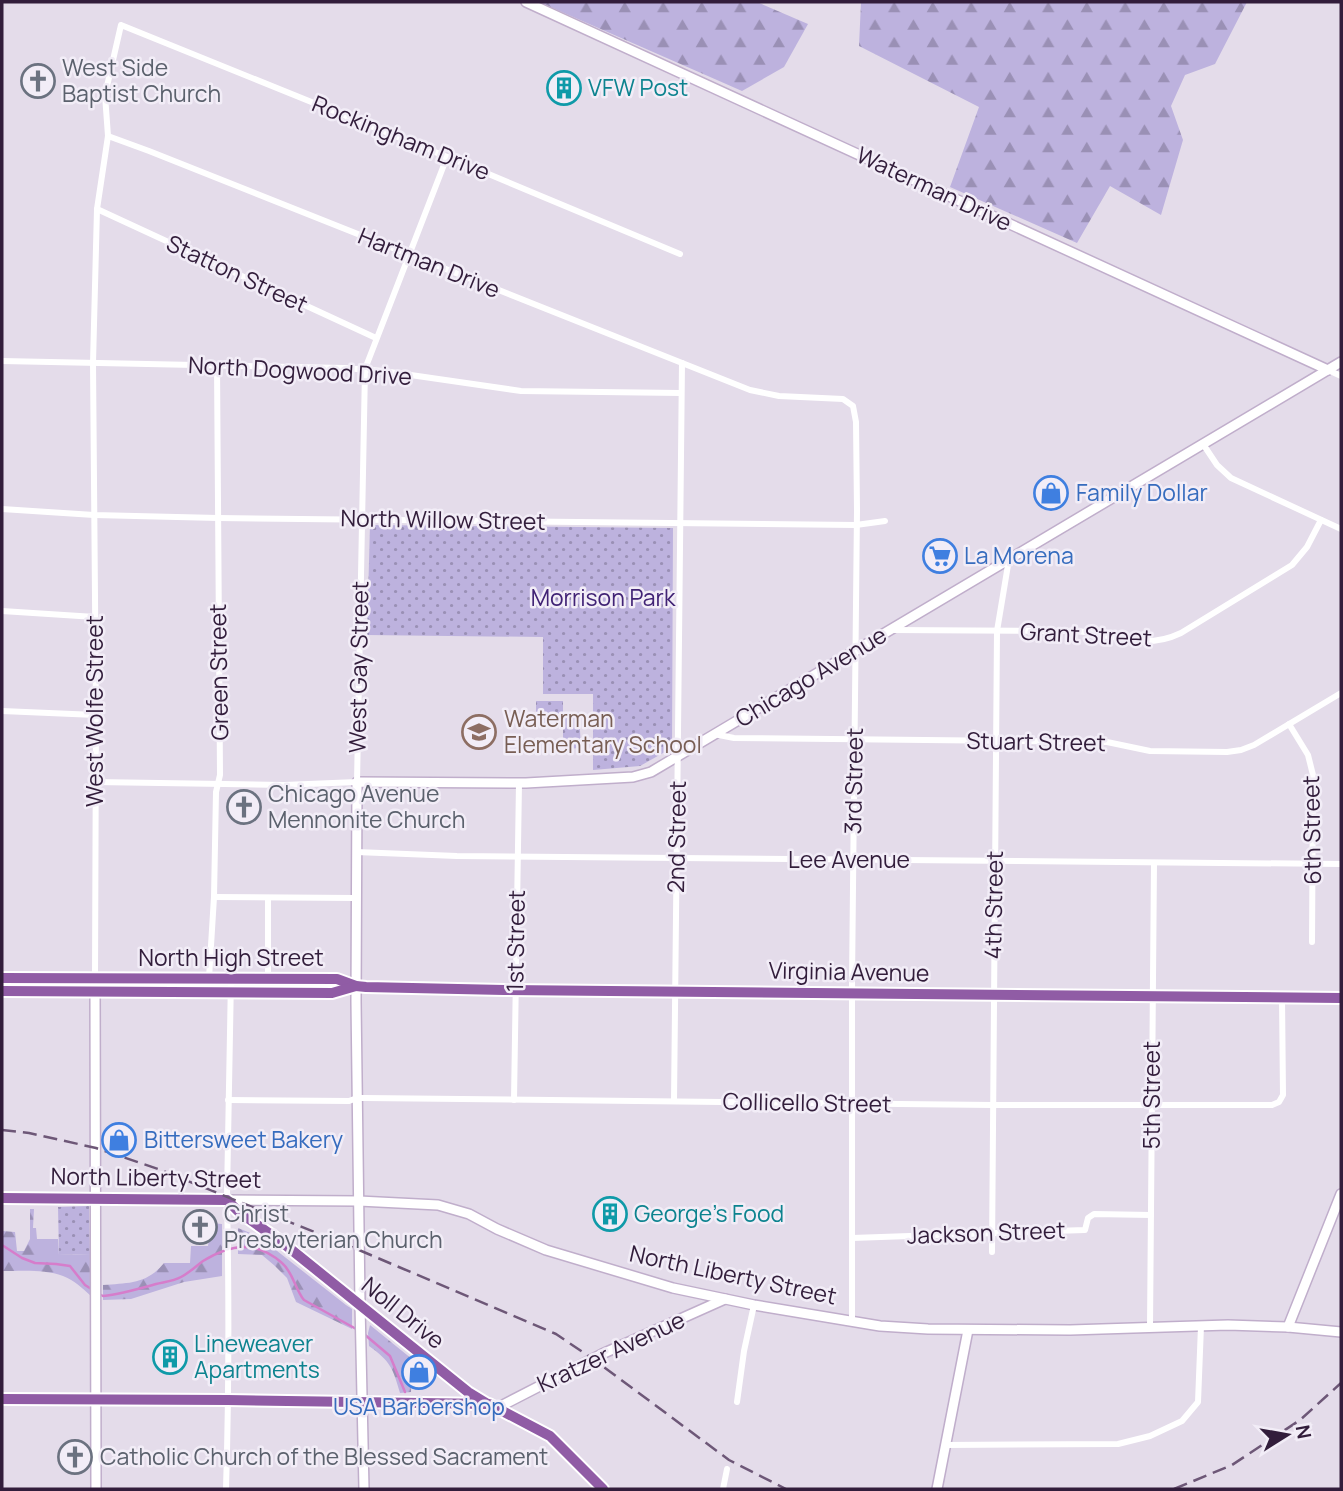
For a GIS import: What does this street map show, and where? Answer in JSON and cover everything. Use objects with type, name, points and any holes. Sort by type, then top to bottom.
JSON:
[{"type":"main road","name":"North High Street","points":[[2,978],[337,979],[356,986]]},
{"type":"main road","name":"North High Street","points":[[2,991],[332,993],[356,986]]},
{"type":"main road","name":"Virginia Avenue","points":[[356,986],[1341,998]]},
{"type":"main road","name":"North Liberty Street","points":[[2,1198],[227,1200]]},
{"type":"main road","name":"Noll Drive","points":[[227,1200],[468,1392],[550,1436],[603,1489]]},
{"type":"main road","points":[[2,1399],[228,1400],[493,1406]]},
{"type":"street","name":"Waterman Drive","points":[[526,2],[1341,376]]},
{"type":"street","name":"West Wolfe Street","points":[[96,1489],[93,363],[97,209],[108,136],[105,95],[121,25]]},
{"type":"street","name":"Rockingham Drive","points":[[121,25],[680,254]]},
{"type":"street","name":"Hartman Drive","points":[[108,136],[750,390],[779,396],[843,399],[854,408]]},
{"type":"street","name":"West Gay Street","points":[[364,1489],[355,898],[365,369],[447,157]]},
{"type":"street","name":"Statton Street","points":[[97,209],[376,338]]},
{"type":"street","name":"North Dogwood Drive","points":[[2,361],[365,369],[521,391],[681,393]]},
{"type":"street","name":"Chicago Avenue","points":[[95,782],[284,785],[357,782],[519,783],[632,777],[655,771],[1341,362]]},
{"type":"street","name":"2nd Street","points":[[674,1101],[682,363]]},
{"type":"street","name":"Green Street","points":[[209,978],[216,792],[220,775],[217,365]]},
{"type":"street","name":"3rd Street","points":[[852,1322],[856,525],[854,408]]},
{"type":"street","points":[[1203,444],[1217,465],[1231,478],[1341,529]]},
{"type":"street","name":"North Willow Street","points":[[2,509],[94,515],[218,518],[856,525],[885,521]]},
{"type":"street","name":"Grant Street","points":[[889,630],[1081,631],[1140,642],[1167,639],[1286,570],[1305,551],[1321,520]]},
{"type":"street","name":"4th Street","points":[[992,1252],[997,631],[1009,559]]},
{"type":"street","points":[[2,611],[95,617]]},
{"type":"street","name":"Stuart Street","points":[[714,734],[734,738],[1104,742],[1145,751],[1227,752],[1254,745],[1341,693]]},
{"type":"street","points":[[2,711],[96,715]]},
{"type":"street","name":"6th Street","points":[[1289,724],[1308,755],[1313,775],[1312,942]]},
{"type":"street","name":"1st Street","points":[[514,1100],[519,783]]},
{"type":"street","name":"Lee Avenue","points":[[356,852],[457,856],[1341,864]]},
{"type":"street","name":"5th Street","points":[[1150,1327],[1154,863]]},
{"type":"street","points":[[214,897],[355,898]]},
{"type":"street","points":[[268,898],[268,978]]},
{"type":"street","points":[[226,1489],[231,978]]},
{"type":"street","name":"Collicello Street","points":[[228,1100],[349,1101],[357,1098],[992,1105],[1272,1105],[1279,1102],[1283,1095],[1282,996]]},
{"type":"street","points":[[1288,1327],[1341,1194]]},
{"type":"street","name":"North Liberty Street","points":[[227,1200],[359,1201],[449,1207],[546,1250],[673,1288],[880,1326],[968,1330],[1070,1330],[1228,1325],[1341,1332]]},
{"type":"street","name":"Jackson Street","points":[[852,1238],[1085,1230],[1088,1218],[1094,1214],[1151,1215]]},
{"type":"street","name":"Kratzer Avenue","points":[[493,1406],[725,1299]]},
{"type":"street","points":[[737,1402],[754,1305]]},
{"type":"street","points":[[944,1445],[1118,1444],[1150,1436],[1182,1421],[1198,1402],[1201,1326]]},
{"type":"street","points":[[937,1489],[968,1330]]},
{"type":"street","points":[[723,1489],[727,1469]]},
{"type":"green space","points":[[539,2],[757,2],[808,24],[784,67],[742,91]]},
{"type":"green space","points":[[861,2],[1247,2],[1215,64],[1185,75],[1171,106],[1183,140],[1161,215],[1110,186],[1077,243],[950,187],[979,107],[859,46]]},
{"type":"green space","name":"Morrison Park","points":[[370,525],[673,528],[672,748],[640,766],[593,770],[593,694],[543,694],[543,637],[367,635]]},
{"type":"green space","points":[[536,701],[563,701],[563,713],[579,712],[581,748],[563,749],[563,723],[536,723]]},
{"type":"green space","points":[[89,1206],[90,1254],[59,1255],[58,1207]]},
{"type":"green space","points":[[30,1209],[34,1209],[33,1228],[36,1228],[37,1239],[58,1239],[59,1255],[90,1254],[91,1296],[71,1280],[49,1272],[2,1271],[2,1231],[15,1232],[17,1251],[24,1251],[30,1239]]},
{"type":"green space","points":[[211,1223],[222,1224],[222,1276],[184,1282],[131,1299],[103,1300],[103,1285],[144,1279],[164,1263],[190,1263],[191,1246],[208,1246]]},
{"type":"green space","points":[[238,1228],[258,1236],[352,1309],[352,1329],[296,1302],[287,1278],[262,1255],[238,1254]]},
{"type":"green space","points":[[370,1325],[412,1359],[411,1392],[400,1393],[390,1366],[369,1346]]},
{"type":"waterway","points":[[2,1245],[35,1263],[70,1266],[85,1285],[93,1290]]},
{"type":"waterway","points":[[99,1294],[116,1294],[172,1280],[213,1255],[233,1248],[253,1248],[272,1256],[286,1267],[304,1300],[358,1330]]},
{"type":"waterway","points":[[364,1334],[390,1356],[405,1392]]},
{"type":"railway","points":[[2,1130],[29,1133],[96,1148],[158,1169],[359,1250],[556,1334],[729,1460],[786,1489]]},
{"type":"railway","points":[[1174,1489],[1232,1465],[1300,1420],[1341,1383]]},
{"type":"place","name":"West Side Baptist Church","points":[[38,81]]},
{"type":"place","name":"VFW Post","points":[[564,88]]},
{"type":"place","name":"Family Dollar","points":[[1051,493]]},
{"type":"place","name":"La Morena","points":[[940,556]]},
{"type":"place","name":"Waterman Elementary School","points":[[479,732]]},
{"type":"place","name":"Chicago Avenue Mennonite Church","points":[[244,807]]},
{"type":"place","name":"Bittersweet Bakery","points":[[119,1140]]},
{"type":"place","name":"George's Food","points":[[610,1214]]},
{"type":"place","name":"Christ Presbyterian Church","points":[[200,1227]]},
{"type":"place","name":"Lineweaver Apartments","points":[[170,1357]]},
{"type":"place","name":"USA Barbershop","points":[[419,1372]]},
{"type":"place","name":"Catholic Church of the Blessed Sacrament","points":[[75,1457]]}]
